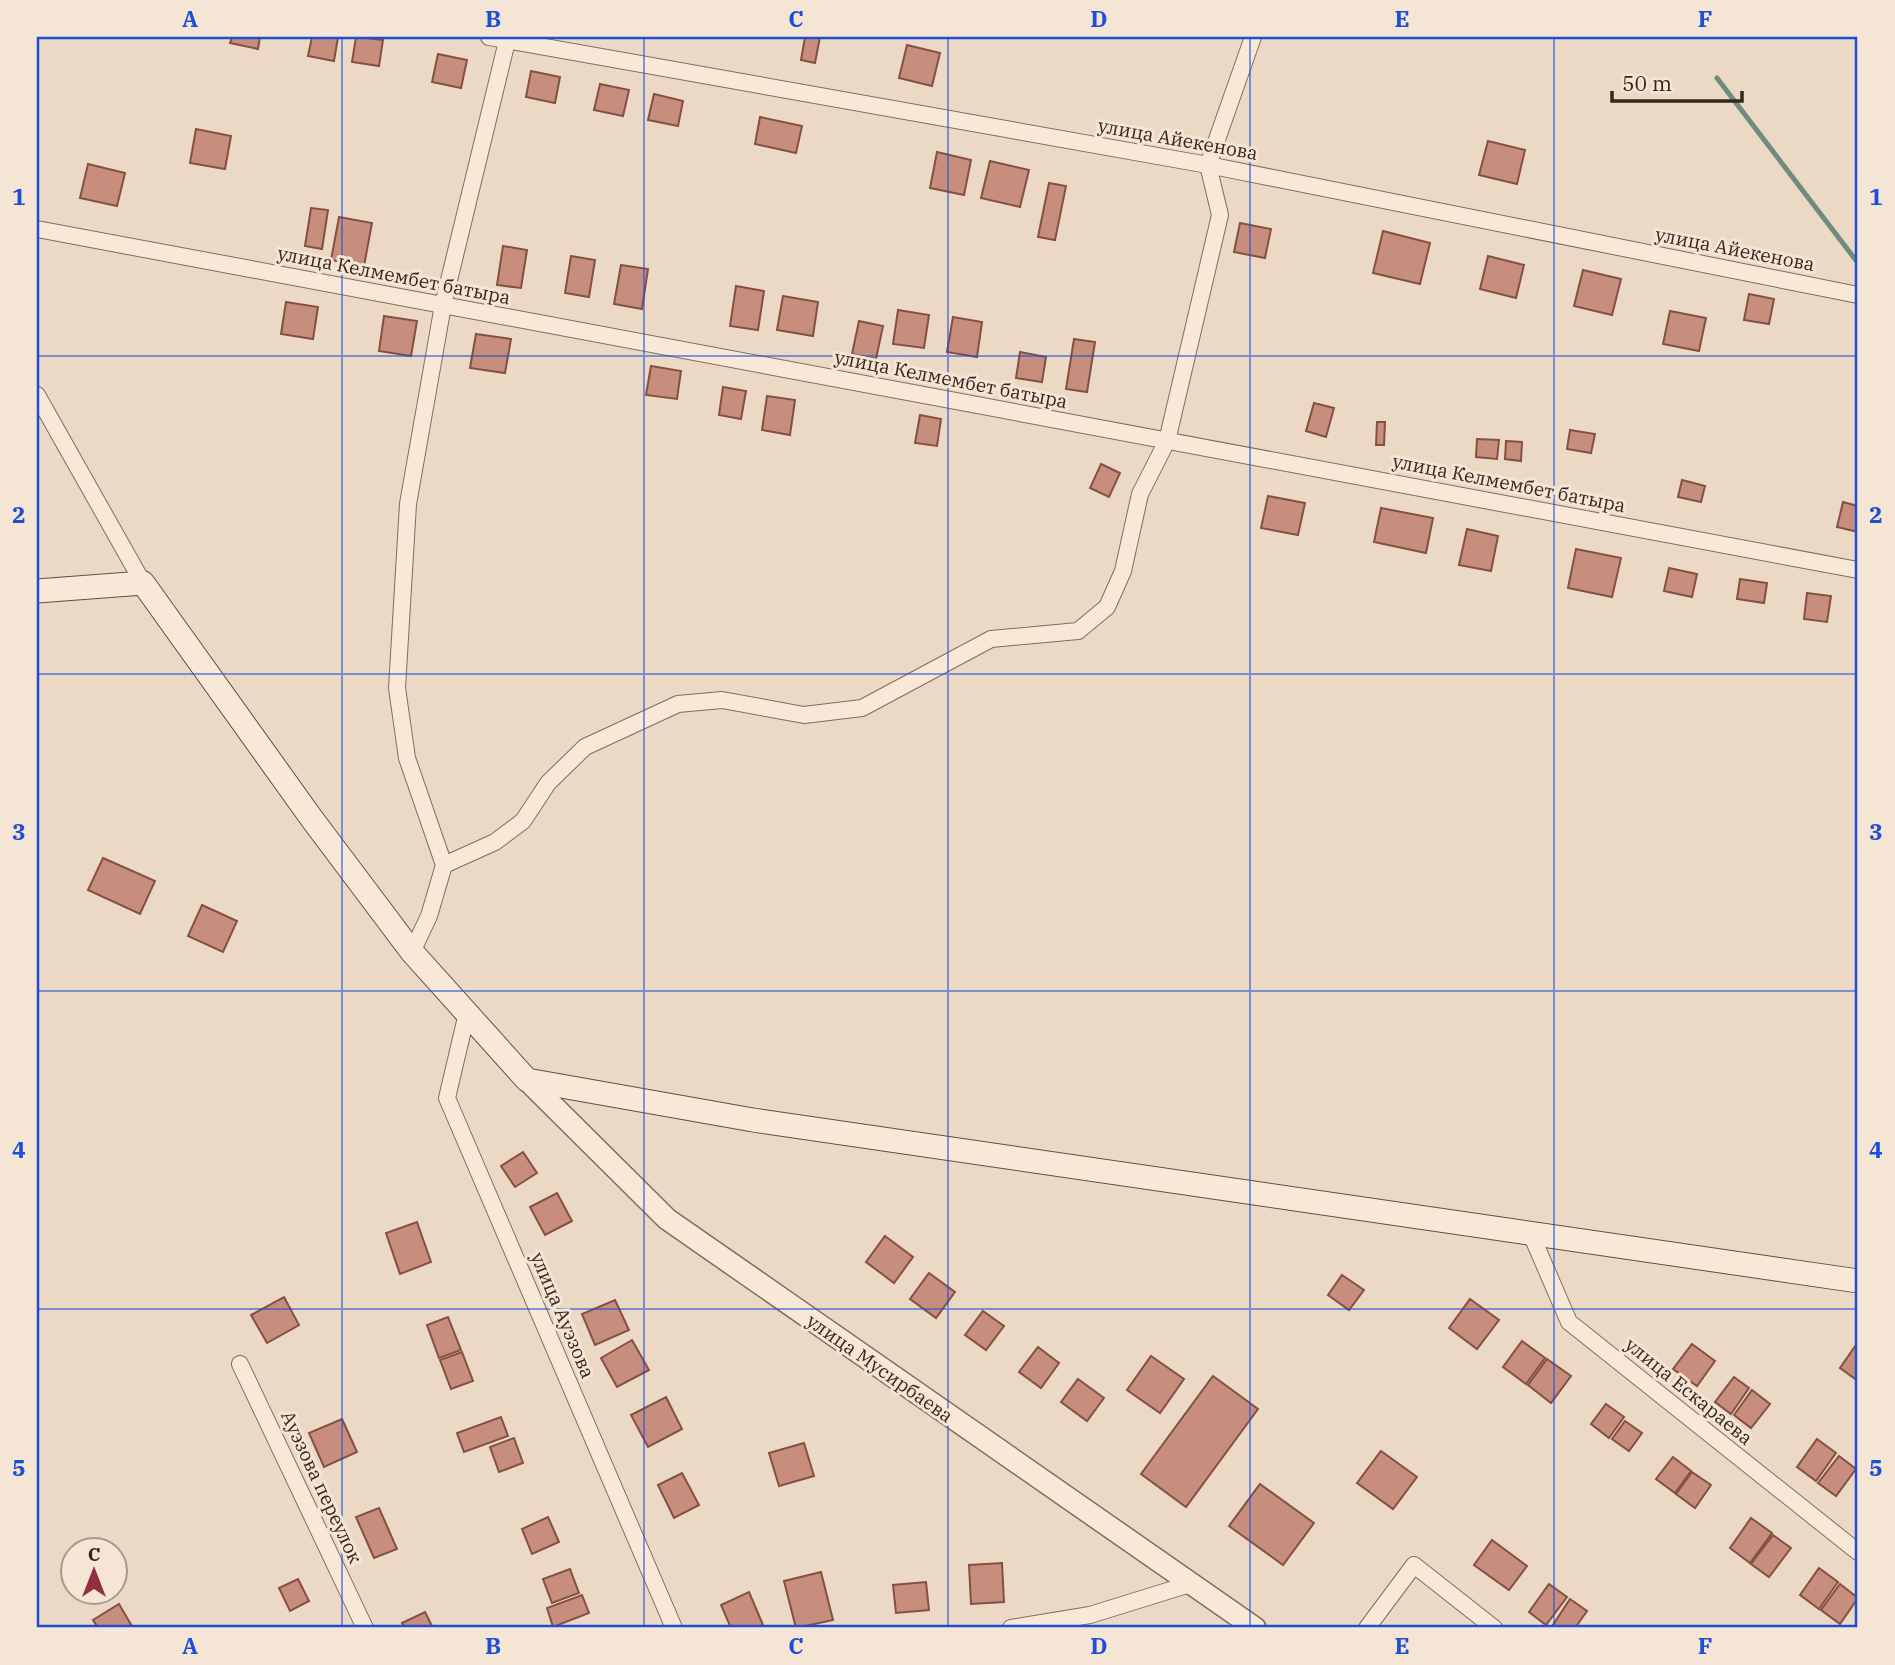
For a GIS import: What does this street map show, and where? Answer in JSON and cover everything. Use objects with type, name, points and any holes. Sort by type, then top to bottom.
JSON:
[{"type":"main road","points":[[37,591],[143,583],[312,819],[412,952],[527,1080],[752,1120],[1858,1281]]},
{"type":"street","name":"улица Айекенова","points":[[489,37],[1208,165],[1858,295]]},
{"type":"street","points":[[444,865],[495,842],[523,821],[548,783],[585,747],[678,704],[722,700],[804,715],[862,708],[991,639],[1078,631],[1107,607],[1123,571],[1140,494],[1167,441],[1220,215],[1208,165],[1253,37]]},
{"type":"street","points":[[412,952],[429,916],[444,865],[407,758],[397,688],[408,504],[443,305],[508,39]]},
{"type":"street","name":"улица Келмембет батыра","points":[[37,229],[1858,570]]},
{"type":"street","points":[[37,395],[143,583]]},
{"type":"street","name":"улица Ауэзова","points":[[467,1013],[447,1098],[674,1628]]},
{"type":"street","name":"улица Мусирбаева","points":[[527,1080],[667,1219],[1255,1628]]},
{"type":"street","name":"улица Ескараева","points":[[1531,1234],[1569,1322],[1858,1552]]},
{"type":"street","name":"Ауэзова переулок","points":[[240,1364],[365,1628]]},
{"type":"street","points":[[1367,1628],[1414,1565],[1494,1628]]},
{"type":"street","points":[[1011,1628],[1090,1615],[1190,1584]]},
{"type":"building","points":[[232,37],[260,37],[258,49],[230,43]]},
{"type":"building","points":[[312,37],[338,37],[334,61],[308,56]]},
{"type":"building","points":[[356,37],[383,40],[379,66],[352,62]]},
{"type":"building","points":[[805,37],[820,37],[815,63],[801,60]]},
{"type":"building","points":[[907,45],[940,53],[932,86],[899,78]]},
{"type":"building","points":[[438,54],[467,60],[461,88],[432,82]]},
{"type":"building","points":[[531,71],[560,77],[555,103],[526,97]]},
{"type":"building","points":[[600,84],[629,90],[623,116],[594,110]]},
{"type":"building","points":[[654,94],[683,101],[678,126],[648,120]]},
{"type":"building","points":[[760,117],[802,126],[796,153],[755,144]]},
{"type":"building","points":[[196,129],[231,136],[225,169],[190,163]]},
{"type":"building","points":[[1488,141],[1525,150],[1517,184],[1479,175]]},
{"type":"building","points":[[937,152],[971,160],[964,195],[930,188]]},
{"type":"building","points":[[990,161],[1029,170],[1020,207],[981,198]]},
{"type":"building","points":[[88,164],[125,173],[117,206],[80,198]]},
{"type":"building","points":[[1049,183],[1066,186],[1055,240],[1038,237]]},
{"type":"building","points":[[311,208],[328,210],[322,249],[305,246]]},
{"type":"building","points":[[339,217],[372,223],[364,266],[331,260]]},
{"type":"building","points":[[1240,223],[1271,229],[1265,258],[1234,252]]},
{"type":"building","points":[[1383,231],[1430,243],[1420,284],[1373,273]]},
{"type":"building","points":[[503,246],[527,250],[521,288],[497,285]]},
{"type":"building","points":[[571,256],[595,260],[589,297],[565,293]]},
{"type":"building","points":[[1488,256],[1524,265],[1516,298],[1480,289]]},
{"type":"building","points":[[621,265],[648,269],[642,309],[614,304]]},
{"type":"building","points":[[1583,270],[1621,279],[1612,315],[1574,306]]},
{"type":"building","points":[[736,286],[764,291],[758,330],[730,326]]},
{"type":"building","points":[[1749,294],[1774,299],[1769,324],[1744,320]]},
{"type":"building","points":[[783,296],[818,302],[813,336],[777,330]]},
{"type":"building","points":[[286,302],[318,307],[313,339],[281,334]]},
{"type":"building","points":[[898,310],[929,315],[924,348],[893,344]]},
{"type":"building","points":[[1670,311],[1706,318],[1699,351],[1663,344]]},
{"type":"building","points":[[384,316],[417,321],[411,356],[379,351]]},
{"type":"building","points":[[953,317],[982,322],[977,357],[947,352]]},
{"type":"building","points":[[859,321],[883,326],[876,359],[852,354]]},
{"type":"building","points":[[476,334],[511,339],[505,373],[470,368]]},
{"type":"building","points":[[1074,339],[1095,342],[1087,392],[1066,389]]},
{"type":"building","points":[[1020,352],[1046,357],[1042,382],[1016,378]]},
{"type":"building","points":[[651,366],[681,371],[677,399],[646,395]]},
{"type":"building","points":[[723,387],[746,391],[741,419],[719,415]]},
{"type":"building","points":[[767,396],[795,400],[790,435],[762,430]]},
{"type":"building","points":[[1314,403],[1334,408],[1326,437],[1306,431]]},
{"type":"building","points":[[920,415],[941,419],[937,446],[915,443]]},
{"type":"building","points":[[1377,422],[1385,422],[1384,445],[1376,445]]},
{"type":"building","points":[[1570,430],[1595,434],[1591,453],[1567,449]]},
{"type":"building","points":[[1477,439],[1499,440],[1497,459],[1476,457]]},
{"type":"building","points":[[1506,441],[1522,442],[1521,461],[1505,459]]},
{"type":"building","points":[[1101,464],[1120,473],[1109,497],[1090,488]]},
{"type":"building","points":[[1682,480],[1705,486],[1701,502],[1678,497]]},
{"type":"building","points":[[1268,496],[1305,503],[1298,535],[1261,528]]},
{"type":"building","points":[[1843,502],[1858,506],[1858,532],[1837,527]]},
{"type":"building","points":[[1381,508],[1433,518],[1426,553],[1374,542]]},
{"type":"building","points":[[1467,529],[1498,536],[1491,571],[1459,565]]},
{"type":"building","points":[[1576,549],[1621,558],[1612,597],[1568,588]]},
{"type":"building","points":[[1669,568],[1697,574],[1692,597],[1664,591]]},
{"type":"building","points":[[1740,579],[1767,583],[1764,603],[1737,599]]},
{"type":"building","points":[[1807,593],[1831,596],[1827,622],[1804,619]]},
{"type":"building","points":[[103,858],[155,881],[140,914],[88,890]]},
{"type":"building","points":[[202,905],[237,921],[223,952],[188,936]]},
{"type":"building","points":[[523,1152],[537,1173],[515,1187],[501,1166]]},
{"type":"building","points":[[557,1193],[572,1221],[545,1235],[530,1207]]},
{"type":"building","points":[[417,1222],[431,1262],[400,1274],[386,1233]]},
{"type":"building","points":[[885,1236],[913,1257],[894,1283],[866,1262]]},
{"type":"building","points":[[929,1273],[955,1292],[936,1318],[910,1299]]},
{"type":"building","points":[[1342,1275],[1364,1290],[1349,1310],[1328,1295]]},
{"type":"building","points":[[284,1297],[299,1325],[267,1343],[251,1315]]},
{"type":"building","points":[[1470,1299],[1499,1320],[1477,1349],[1449,1328]]},
{"type":"building","points":[[615,1300],[629,1330],[595,1345],[582,1314]]},
{"type":"building","points":[[983,1311],[1004,1326],[986,1350],[965,1335]]},
{"type":"building","points":[[448,1317],[461,1350],[439,1358],[427,1325]]},
{"type":"building","points":[[632,1340],[649,1370],[617,1387],[601,1358]]},
{"type":"building","points":[[1522,1341],[1545,1358],[1526,1384],[1503,1367]]},
{"type":"building","points":[[1858,1342],[1858,1381],[1840,1368]]},
{"type":"building","points":[[1692,1344],[1715,1361],[1697,1386],[1673,1369]]},
{"type":"building","points":[[1038,1347],[1059,1363],[1041,1388],[1019,1372]]},
{"type":"building","points":[[462,1352],[473,1381],[451,1389],[440,1360]]},
{"type":"building","points":[[1151,1356],[1184,1379],[1160,1413],[1127,1390]]},
{"type":"building","points":[[1547,1359],[1571,1376],[1551,1403],[1528,1385]]},
{"type":"building","points":[[1213,1376],[1258,1409],[1186,1507],[1141,1474]]},
{"type":"building","points":[[1734,1377],[1749,1388],[1731,1414],[1715,1402]]},
{"type":"building","points":[[1078,1379],[1104,1398],[1087,1421],[1061,1402]]},
{"type":"building","points":[[1752,1390],[1770,1404],[1751,1428],[1734,1415]]},
{"type":"building","points":[[666,1397],[682,1429],[648,1447],[631,1415]]},
{"type":"building","points":[[1606,1404],[1624,1417],[1609,1438],[1591,1424]]},
{"type":"building","points":[[501,1417],[508,1436],[464,1452],[457,1433]]},
{"type":"building","points":[[342,1419],[357,1452],[324,1467],[309,1433]]},
{"type":"building","points":[[1625,1421],[1642,1433],[1629,1451],[1612,1439]]},
{"type":"building","points":[[514,1438],[523,1463],[499,1472],[490,1447]]},
{"type":"building","points":[[1817,1439],[1836,1453],[1816,1481],[1797,1467]]},
{"type":"building","points":[[804,1443],[814,1476],[779,1486],[769,1453]]},
{"type":"building","points":[[1381,1451],[1417,1477],[1393,1509],[1357,1483]]},
{"type":"building","points":[[1839,1456],[1856,1469],[1836,1496],[1818,1483]]},
{"type":"building","points":[[1673,1457],[1691,1471],[1675,1493],[1656,1479]]},
{"type":"building","points":[[1692,1472],[1711,1485],[1695,1508],[1676,1494]]},
{"type":"building","points":[[682,1473],[699,1505],[674,1518],[658,1485]]},
{"type":"building","points":[[1260,1484],[1314,1523],[1283,1565],[1229,1526]]},
{"type":"building","points":[[379,1508],[397,1549],[374,1558],[356,1517]]},
{"type":"building","points":[[548,1517],[559,1542],[532,1554],[522,1529]]},
{"type":"building","points":[[1751,1518],[1772,1533],[1750,1563],[1730,1548]]},
{"type":"building","points":[[1773,1535],[1791,1548],[1769,1577],[1751,1564]]},
{"type":"building","points":[[1492,1540],[1527,1566],[1509,1590],[1474,1565]]},
{"type":"building","points":[[1002,1563],[1004,1602],[971,1604],[969,1565]]},
{"type":"building","points":[[1819,1568],[1838,1582],[1819,1609],[1800,1595]]},
{"type":"building","points":[[570,1569],[579,1593],[552,1603],[543,1579]]},
{"type":"building","points":[[821,1572],[833,1620],[796,1628],[784,1581]]},
{"type":"building","points":[[298,1579],[309,1601],[290,1611],[279,1588]]},
{"type":"building","points":[[926,1582],[929,1610],[896,1613],[893,1585]]},
{"type":"building","points":[[1549,1584],[1567,1597],[1546,1625],[1529,1612]]},
{"type":"building","points":[[1840,1584],[1858,1598],[1840,1624],[1821,1610]]},
{"type":"building","points":[[749,1592],[763,1625],[755,1628],[731,1628],[721,1605]]},
{"type":"building","points":[[582,1595],[589,1613],[553,1627],[547,1608]]},
{"type":"building","points":[[1570,1599],[1587,1611],[1575,1628],[1551,1628]]},
{"type":"building","points":[[120,1606],[133,1628],[98,1628],[93,1620]]},
{"type":"building","points":[[425,1612],[433,1628],[405,1628],[402,1623]]},
{"type":"waterway","points":[[1717,78],[1858,263]]}]
